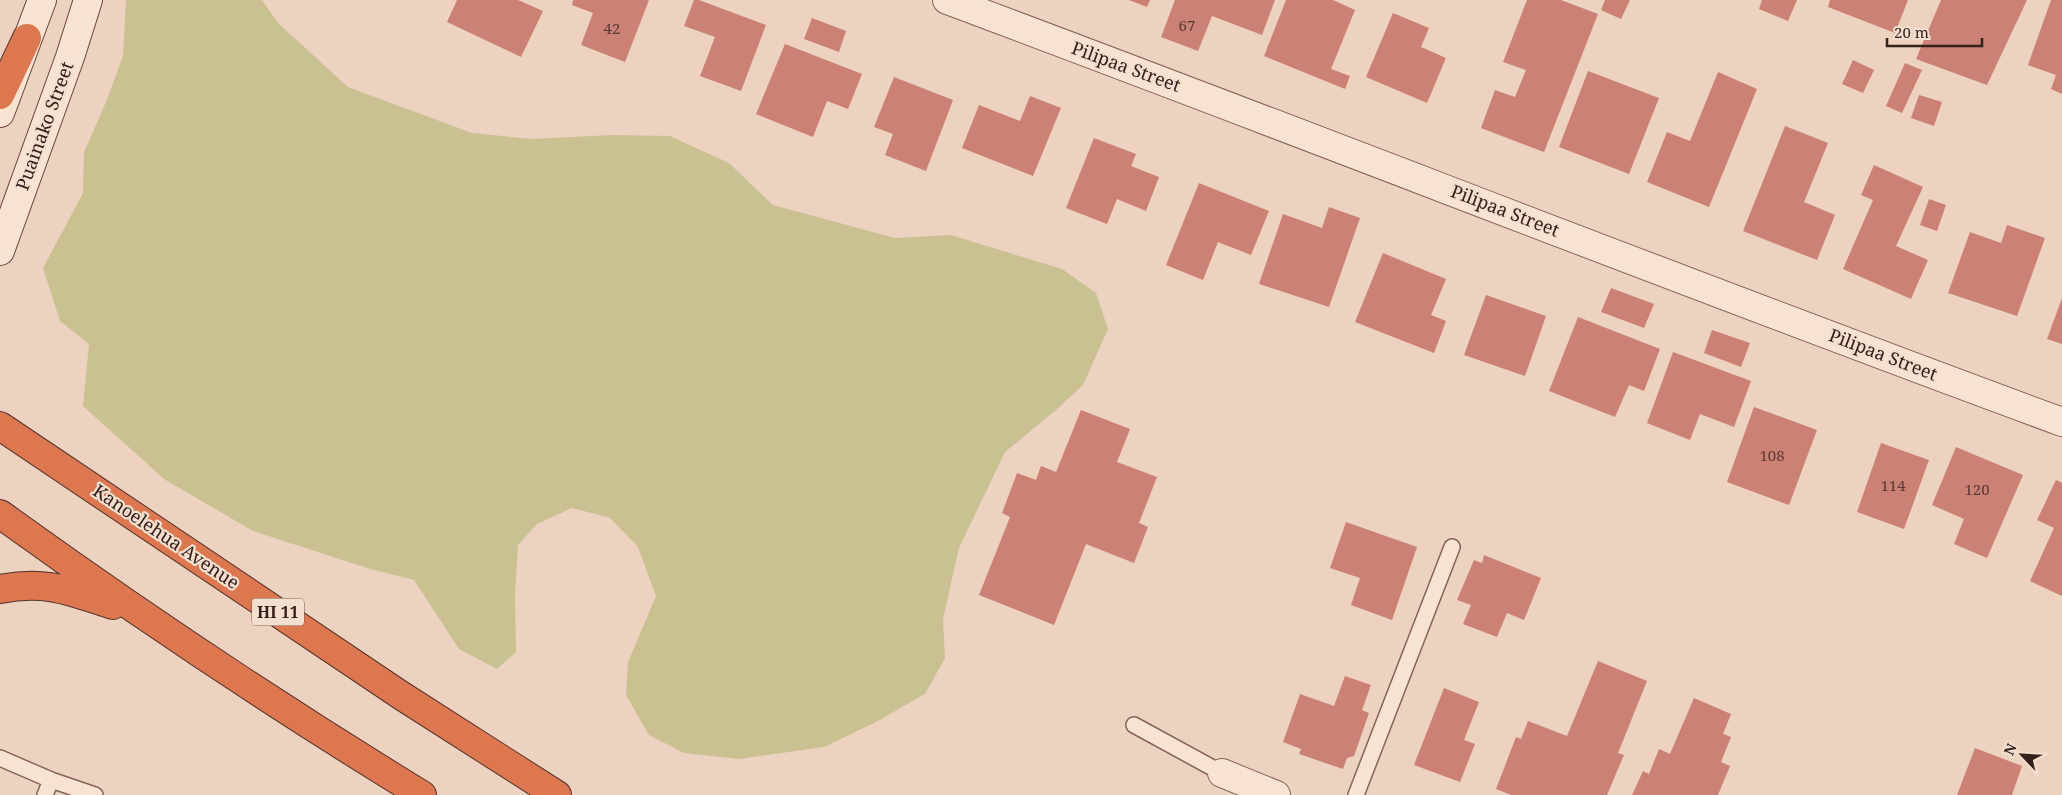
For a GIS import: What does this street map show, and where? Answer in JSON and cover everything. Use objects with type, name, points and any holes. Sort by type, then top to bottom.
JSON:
[{"type":"highway","points":[[0,95],[28,38]]},
{"type":"highway","name":"Kanoelehua Avenue","points":[[0,426],[402,696],[557,795]]},
{"type":"highway","points":[[0,514],[141,614],[354,753],[422,795]]},
{"type":"highway","points":[[0,589],[22,585],[59,587],[141,614]]},
{"type":"street","points":[[0,113],[42,0]]},
{"type":"street","name":"Puainako Street","points":[[0,251],[70,57],[88,0]]},
{"type":"street","name":"Pilipaa Street","points":[[948,0],[2062,422]]},
{"type":"street","points":[[1222,773],[1276,795]]},
{"type":"lane","points":[[1356,795],[1452,547]]},
{"type":"lane","points":[[1134,725],[1222,773]]},
{"type":"lane","points":[[0,758],[51,780],[95,795]]},
{"type":"lane","points":[[45,795],[51,780]]},
{"type":"shaded area","points":[[126,0],[262,0],[278,23],[348,87],[472,133],[531,139],[613,135],[670,136],[729,163],[773,205],[895,238],[951,235],[1062,269],[1096,293],[1108,329],[1083,385],[1005,452],[959,548],[943,619],[945,658],[925,694],[876,722],[824,747],[739,759],[684,753],[649,735],[626,695],[628,662],[656,596],[638,547],[610,518],[572,508],[537,524],[518,545],[515,594],[516,652],[497,669],[459,649],[414,580],[370,569],[253,531],[164,479],[83,406],[89,344],[60,321],[43,268],[83,193],[84,152],[106,102],[123,56]]},
{"type":"building","points":[[457,0],[518,0],[543,11],[521,57],[447,22]]},
{"type":"building","points":[[573,0],[649,0],[625,62],[581,45],[593,13],[572,5]]},
{"type":"building","points":[[694,0],[699,0],[766,25],[741,91],[700,76],[715,37],[684,26]]},
{"type":"building","points":[[1129,0],[1150,0],[1147,7]]},
{"type":"building","points":[[1175,0],[1275,0],[1262,35],[1212,16],[1198,51],[1161,37]]},
{"type":"building","points":[[1286,0],[1333,0],[1355,10],[1331,69],[1350,76],[1345,89],[1264,56]]},
{"type":"building","points":[[1527,0],[1561,0],[1598,14],[1544,152],[1481,128],[1495,90],[1515,97],[1526,70],[1503,62]]},
{"type":"building","points":[[1605,0],[1630,0],[1621,19],[1601,10]]},
{"type":"building","points":[[1762,0],[1797,0],[1788,21],[1759,9]]},
{"type":"building","points":[[1830,0],[1908,0],[1895,33],[1828,7]]},
{"type":"building","points":[[1941,0],[2027,0],[1987,85],[1916,59]]},
{"type":"building","points":[[2051,0],[2062,0],[2062,94],[2051,89],[2056,75],[2028,65]]},
{"type":"building","points":[[1393,13],[1429,28],[1421,47],[1446,58],[1427,103],[1366,77]]},
{"type":"building","points":[[812,18],[846,31],[839,52],[804,39]]},
{"type":"building","points":[[785,44],[862,74],[848,109],[827,101],[813,137],[756,114]]},
{"type":"building","points":[[1853,60],[1874,70],[1863,93],[1842,84]]},
{"type":"building","points":[[1905,63],[1922,70],[1902,113],[1886,106]]},
{"type":"building","points":[[1588,71],[1659,98],[1629,174],[1559,147]]},
{"type":"building","points":[[1718,72],[1757,89],[1709,207],[1647,182],[1667,132],[1690,141]]},
{"type":"building","points":[[894,77],[953,100],[926,171],[885,155],[893,134],[874,127]]},
{"type":"building","points":[[1919,95],[1942,102],[1934,126],[1911,118]]},
{"type":"building","points":[[1030,96],[1061,108],[1033,176],[962,148],[979,105],[1020,121]]},
{"type":"building","points":[[1785,126],[1828,143],[1804,202],[1835,215],[1817,260],[1743,231]]},
{"type":"building","points":[[1094,138],[1136,154],[1131,166],[1159,177],[1146,211],[1117,199],[1107,224],[1066,208]]},
{"type":"building","points":[[1874,165],[1923,187],[1896,246],[1928,260],[1911,299],[1843,269],[1873,200],[1861,195]]},
{"type":"building","points":[[1199,183],[1269,211],[1251,255],[1218,242],[1203,280],[1166,265]]},
{"type":"building","points":[[1929,199],[1946,205],[1937,231],[1920,225]]},
{"type":"building","points":[[1329,207],[1360,218],[1329,307],[1259,284],[1283,214],[1322,228]]},
{"type":"building","points":[[2007,225],[2045,238],[2017,316],[1948,293],[1970,232],[2001,243]]},
{"type":"building","points":[[1383,253],[1446,279],[1431,315],[1446,321],[1434,353],[1355,322]]},
{"type":"building","points":[[1611,288],[1654,304],[1644,328],[1601,312]]},
{"type":"building","points":[[1486,295],[1546,316],[1525,376],[1464,355]]},
{"type":"building","points":[[2062,298],[2062,344],[2047,339]]},
{"type":"building","points":[[1578,317],[1660,349],[1644,391],[1629,385],[1615,417],[1549,391]]},
{"type":"building","points":[[1712,330],[1750,343],[1741,367],[1704,353]]},
{"type":"building","points":[[1673,352],[1751,381],[1734,427],[1700,414],[1690,440],[1647,423]]},
{"type":"building","points":[[1754,407],[1817,430],[1789,505],[1727,482]]},
{"type":"building","points":[[1081,410],[1130,429],[1117,462],[1157,477],[1139,523],[1148,527],[1134,563],[1086,544],[1054,625],[979,595],[1010,517],[1002,513],[1017,473],[1036,480],[1041,466],[1056,472]]},
{"type":"building","points":[[1881,443],[1929,460],[1904,529],[1857,512]]},
{"type":"building","points":[[1956,447],[2023,475],[1987,558],[1954,544],[1964,519],[1932,505]]},
{"type":"building","points":[[2056,480],[2062,483],[2062,596],[2030,581],[2054,528],[2037,520]]},
{"type":"building","points":[[1346,522],[1417,547],[1392,620],[1351,605],[1360,578],[1330,568]]},
{"type":"building","points":[[1484,555],[1541,578],[1524,620],[1507,613],[1497,637],[1463,624],[1471,605],[1457,600],[1474,560],[1482,563]]},
{"type":"building","points":[[1598,661],[1647,681],[1618,753],[1624,755],[1607,795],[1511,795],[1496,789],[1516,737],[1521,739],[1528,721],[1567,736]]},
{"type":"building","points":[[1345,676],[1371,685],[1362,710],[1369,713],[1354,756],[1347,758],[1343,769],[1299,754],[1301,749],[1283,742],[1300,694],[1334,706]]},
{"type":"building","points":[[1444,688],[1479,702],[1464,740],[1475,744],[1460,782],[1414,765]]},
{"type":"building","points":[[1694,698],[1731,714],[1723,734],[1731,737],[1721,762],[1730,766],[1718,795],[1632,795],[1643,771],[1649,774],[1659,749],[1670,754]]},
{"type":"building","points":[[1975,748],[2022,766],[2012,795],[1957,795]]}]
